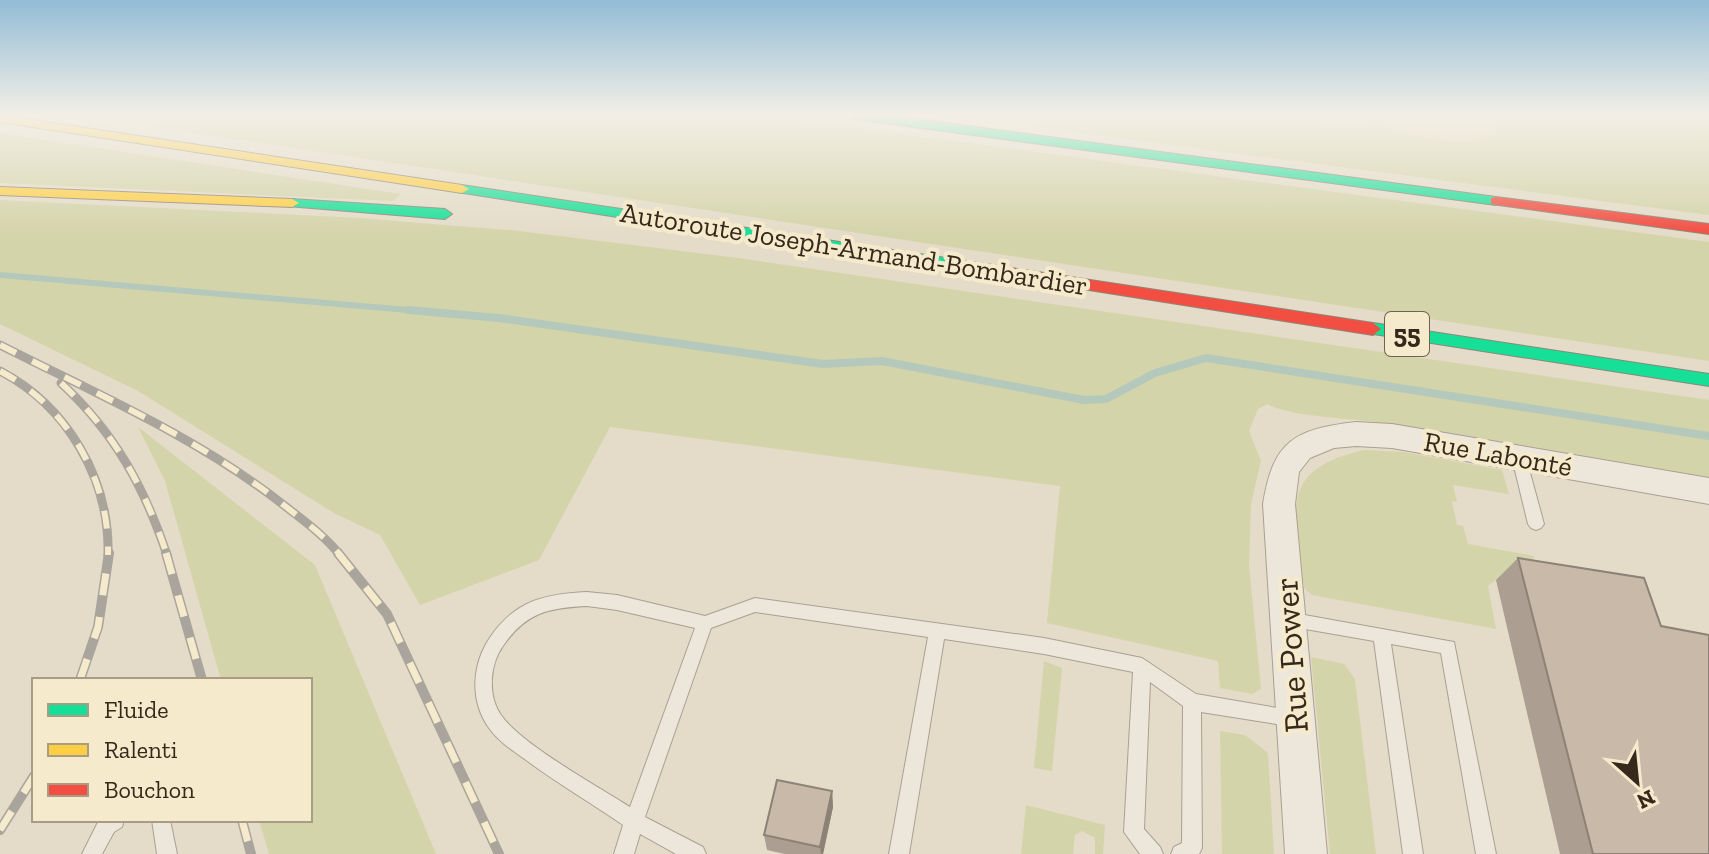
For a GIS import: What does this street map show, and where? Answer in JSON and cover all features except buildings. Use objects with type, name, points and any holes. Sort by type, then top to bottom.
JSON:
[{"type":"highway","name":"Autoroute Joseph-Armand-Bombardier","points":[[240,155],[1709,380]]},
{"type":"highway","points":[[1153,155],[1709,229]]},
{"type":"highway","points":[[0,191],[317,204],[465,215]]},
{"type":"highway","points":[[541,221],[742,232]]},
{"type":"street","name":"Rue Labonté","points":[[1291,458],[1307,444],[1356,434],[1392,436],[1709,491]]},
{"type":"street","name":"Rue Power","points":[[1291,458],[1281,478],[1279,504],[1306,854]]},
{"type":"lane","points":[[1519,458],[1536,524]]},
{"type":"lane","points":[[696,854],[634,821],[495,724],[483,683],[487,658],[498,635],[513,621],[553,600],[601,599],[705,623],[755,605],[1044,646],[1142,666],[1192,702],[1295,719]]},
{"type":"lane","points":[[1288,619],[1448,647],[1486,854]]},
{"type":"lane","points":[[624,854],[705,623]]},
{"type":"lane","points":[[899,854],[937,630]]},
{"type":"lane","points":[[1381,635],[1413,854]]},
{"type":"lane","points":[[1142,666],[1134,832],[1153,854]]},
{"type":"lane","points":[[1181,854],[1192,848],[1192,702]]},
{"type":"lane","points":[[92,854],[107,825],[112,822]]},
{"type":"lane","points":[[161,822],[167,854]]},
{"type":"green space","points":[[0,155],[144,155],[401,194],[393,201],[0,183]]},
{"type":"green space","points":[[339,155],[1057,155],[1709,242],[1709,361]]},
{"type":"green space","points":[[1247,155],[1709,155],[1709,215]]},
{"type":"green space","points":[[0,200],[360,218],[519,231],[738,258],[1709,400],[1709,478],[1422,429],[1305,414],[1267,404],[1258,409],[1249,431],[1261,461],[1251,504],[1249,565],[1261,689],[1252,694],[1220,688],[1218,661],[1047,623],[1060,486],[610,427],[539,560],[420,605],[380,535],[334,513],[138,391],[0,324]]},
{"type":"green space","points":[[138,427],[315,565],[436,854],[269,854],[260,822],[312,822],[312,678],[220,678],[165,481]]},
{"type":"green space","points":[[1364,450],[1403,452],[1502,470],[1509,494],[1453,485],[1457,502],[1452,501],[1457,525],[1463,526],[1468,544],[1534,556],[1533,560],[1524,560],[1488,586],[1496,629],[1312,595],[1304,588],[1296,517],[1297,499],[1303,483],[1315,470],[1335,459]]},
{"type":"green space","points":[[1311,657],[1344,664],[1355,679],[1376,854],[1330,854]]},
{"type":"green space","points":[[1044,661],[1062,668],[1052,771],[1034,768]]},
{"type":"green space","points":[[1220,731],[1245,735],[1268,753],[1274,854],[1222,854]]},
{"type":"green space","points":[[1026,805],[1105,825],[1103,854],[1095,854],[1095,838],[1082,831],[1075,835],[1073,854],[1021,854]]},
{"type":"waterway","points":[[0,275],[420,311]]},
{"type":"waterway","points":[[408,310],[420,311]]},
{"type":"waterway","points":[[420,311],[431,312]]},
{"type":"waterway","points":[[420,311],[499,318],[823,364],[882,361],[1084,400],[1106,399],[1155,373],[1206,358],[1709,436]]},
{"type":"railway","points":[[0,345],[147,418],[218,459],[299,517],[340,555]]},
{"type":"railway","points":[[0,371],[45,404],[80,448],[101,499],[107,527],[108,555]]},
{"type":"railway","points":[[61,383],[97,421],[125,462],[148,506],[167,555]]},
{"type":"railway","points":[[81,678],[98,627],[109,553]]},
{"type":"railway","points":[[166,553],[201,678]]},
{"type":"railway","points":[[338,553],[387,614],[499,854]]},
{"type":"railway","points":[[0,830],[32,779]]},
{"type":"railway","points":[[243,822],[251,854]]},
{"type":"traffic: fast","points":[[1152,155],[1496,201]]},
{"type":"traffic: fast","points":[[462,189],[992,270]]},
{"type":"traffic: fast","points":[[292,203],[445,214]]},
{"type":"traffic: fast","points":[[1373,329],[1709,380]]},
{"type":"traffic: slow","points":[[240,155],[462,189]]},
{"type":"traffic: slow","points":[[0,191],[292,203]]},
{"type":"traffic: jam","points":[[1496,201],[1709,229]]},
{"type":"traffic: jam","points":[[992,270],[1373,329]]}]
